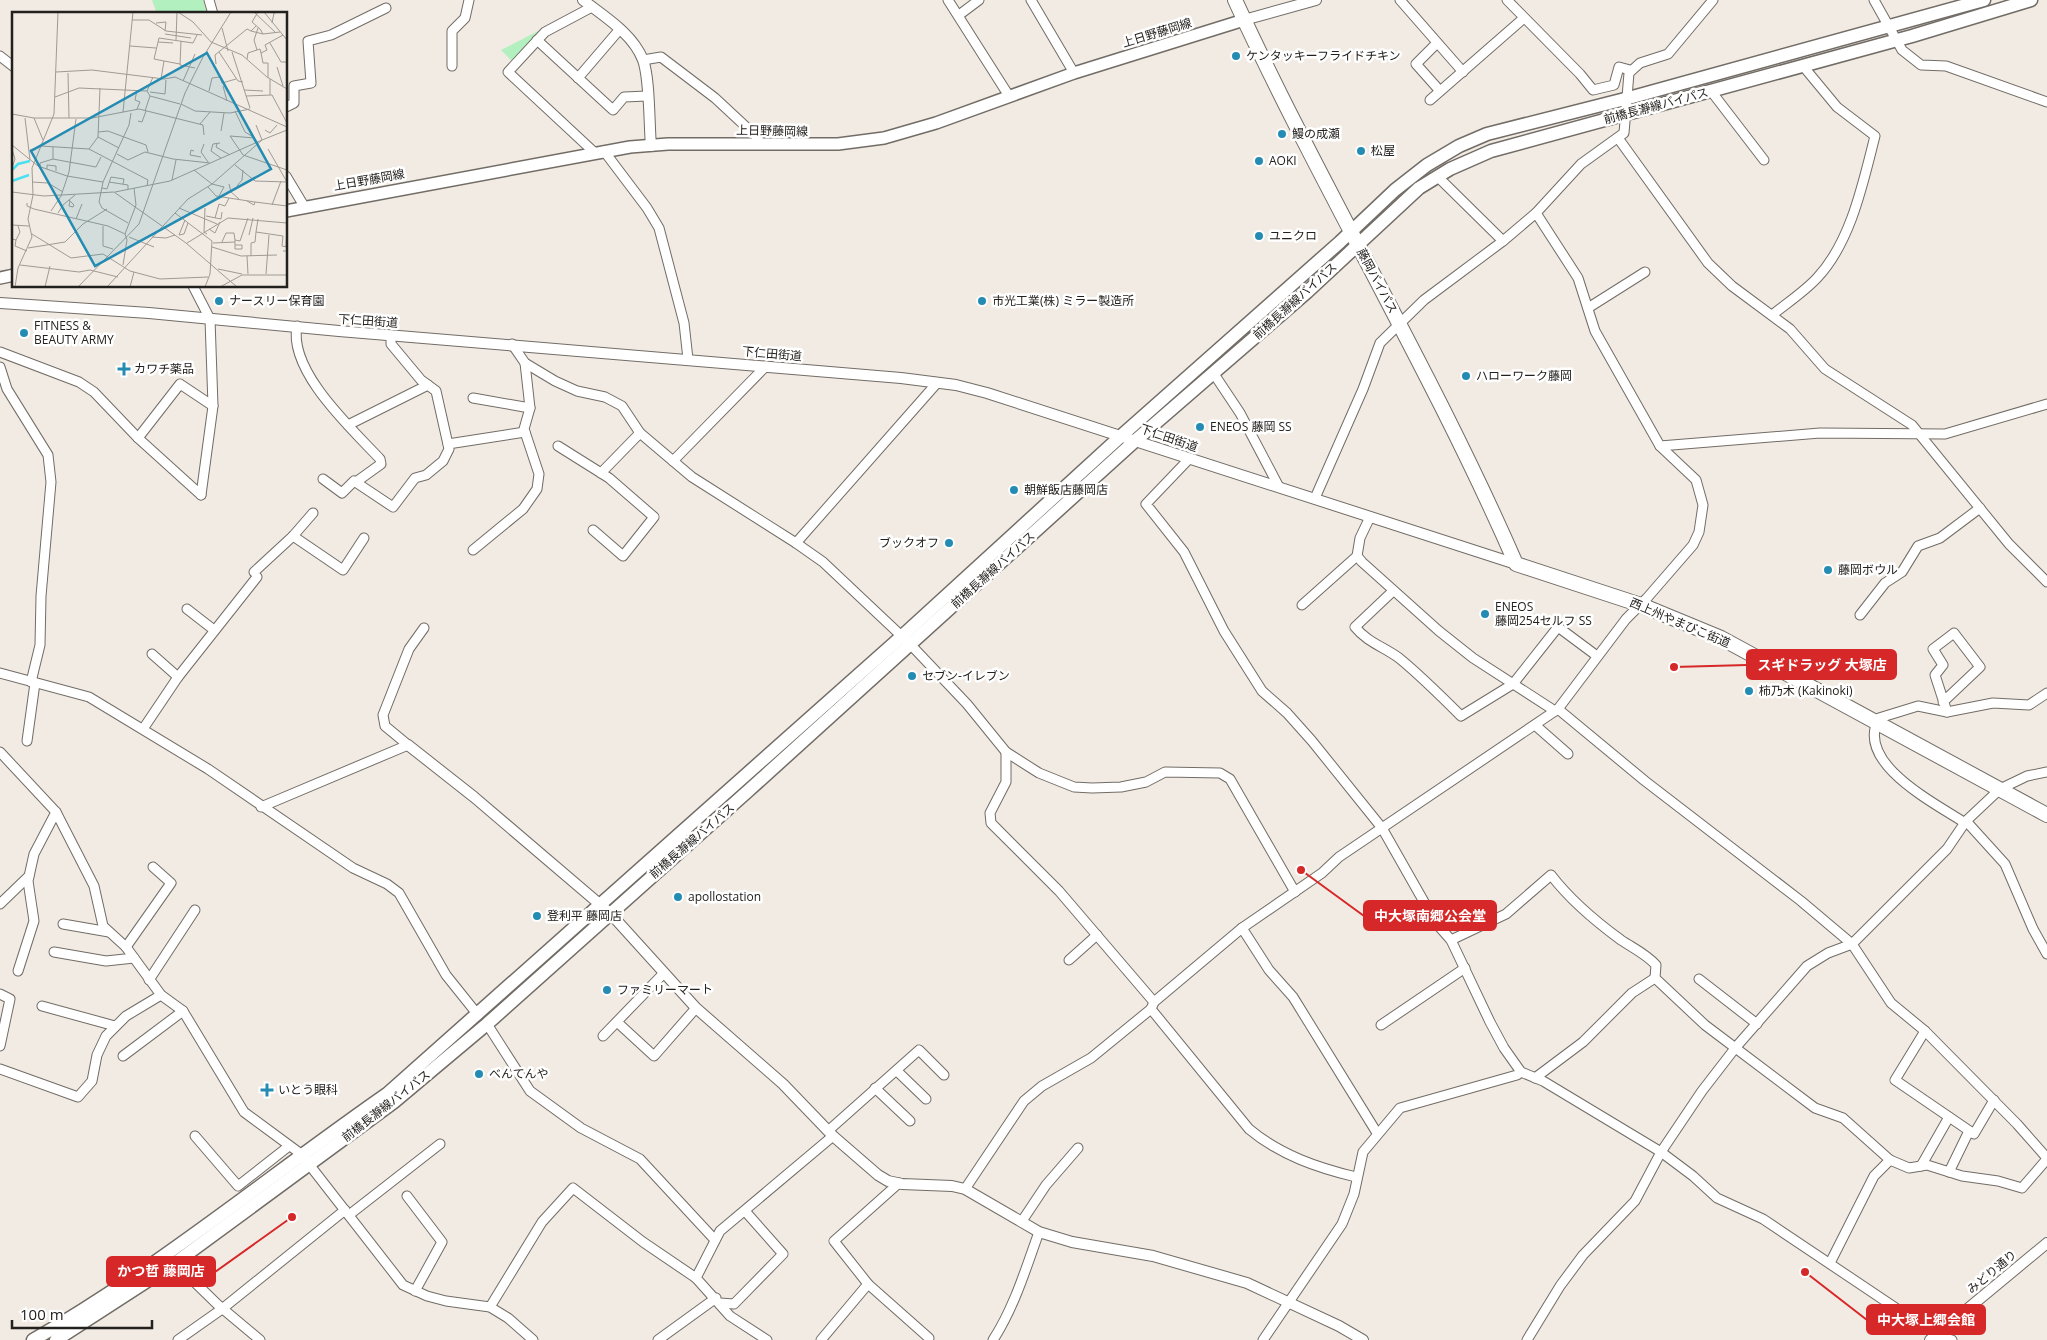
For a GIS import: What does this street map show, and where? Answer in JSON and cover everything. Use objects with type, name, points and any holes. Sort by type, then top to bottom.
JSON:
[{"type":"highway","name":"藤岡バイパス","points":[[1235,0],[1358,245],[1399,322],[1494,514],[1516,564]]},
{"type":"highway","name":"西上州やまびこ街道","points":[[1516,564],[1641,605],[1720,638],[2047,815]]},
{"type":"main road","name":"前橋長瀞線バイパス","points":[[33,1340],[162,1256],[300,1154],[387,1094],[482,1020],[610,913],[906,641],[1121,436],[1411,176],[1443,155],[1472,140],[1515,126],[1626,100],[1984,0]]},
{"type":"main road","name":"前橋長瀞線バイパス","points":[[56,1340],[175,1263],[394,1102],[482,1020],[600,904],[1214,374],[1419,188],[1437,176],[1479,155],[1897,40],[2031,0]]},
{"type":"main road","name":"上日野藤岡線","points":[[288,210],[528,167],[599,152],[651,146],[838,144],[884,138],[936,124],[1074,73],[1244,20]]},
{"type":"street","points":[[452,66],[452,31],[465,18],[469,0]]},
{"type":"street","points":[[583,0],[620,29],[636,47],[643,60],[651,146]]},
{"type":"street","points":[[948,0],[1009,96]]},
{"type":"street","points":[[959,15],[979,0]]},
{"type":"street","points":[[1031,0],[1074,73]]},
{"type":"street","points":[[1244,20],[1316,0]]},
{"type":"street","points":[[1400,0],[1462,72]]},
{"type":"street","points":[[1507,0],[1580,74],[1593,90],[1614,85],[1619,67],[1630,70]]},
{"type":"street","points":[[1315,498],[1363,389],[1380,343],[1399,322],[1424,300],[1503,241],[1536,213],[1581,164],[1618,138],[1625,130],[1627,77],[1630,70],[1640,63],[1668,54],[1713,0]]},
{"type":"street","points":[[1874,0],[1902,50],[1921,65],[1946,66],[2047,102]]},
{"type":"street","points":[[592,7],[545,32],[508,72],[599,152],[647,208],[659,228],[684,323],[688,359]]},
{"type":"street","points":[[288,106],[294,103],[294,86],[311,83],[308,41],[331,34],[386,8]]},
{"type":"street","points":[[1430,100],[1524,18]]},
{"type":"street","points":[[578,78],[620,29]]},
{"type":"street","points":[[537,40],[613,110],[624,97],[647,96]]},
{"type":"street","points":[[1437,43],[1416,64],[1440,91]]},
{"type":"street","points":[[0,56],[12,65]]},
{"type":"street","points":[[643,60],[661,57],[715,98],[758,138],[758,144]]},
{"type":"street","points":[[1772,315],[1817,279],[1848,229],[1863,184],[1875,136],[1837,108],[1803,66]]},
{"type":"street","points":[[1711,91],[1764,160]]},
{"type":"street","points":[[1618,138],[1708,263],[1732,286],[1790,329],[1825,369],[1912,425],[2024,560],[2047,582]]},
{"type":"street","points":[[1437,176],[1503,241]]},
{"type":"street","points":[[288,179],[304,206]]},
{"type":"street","points":[[965,1188],[1024,1101],[1042,1086],[1091,1058],[1242,928],[1295,892],[1382,828],[1557,710],[1626,619],[1641,605],[1692,545],[1699,532],[1703,510],[1702,499],[1696,480],[1660,446],[1595,331],[1578,278],[1536,213]]},
{"type":"street","points":[[1588,308],[1645,272]]},
{"type":"street","points":[[0,352],[79,382],[94,392],[138,438],[201,494],[213,406],[210,320],[194,288]]},
{"type":"street","name":"下仁田街道","points":[[0,302],[688,359],[937,382],[987,393],[1516,564]]},
{"type":"street","points":[[298,326],[298,347],[311,379],[325,400],[380,459],[381,464],[356,482],[354,481],[342,493],[323,479]]},
{"type":"street","points":[[356,482],[394,507],[415,478],[426,475],[443,461],[449,448],[436,391],[421,380],[391,344],[391,335]]},
{"type":"street","points":[[512,344],[525,362],[555,381],[577,391],[605,398],[622,406],[640,433],[692,477],[823,562],[906,641],[967,704],[1006,752],[1039,773],[1074,787],[1121,787],[1146,782],[1165,772],[1220,773],[1230,779],[1295,892]]},
{"type":"street","points":[[474,550],[523,509],[537,489],[539,474],[525,432],[530,408],[525,362]]},
{"type":"street","points":[[673,461],[766,366]]},
{"type":"street","points":[[0,367],[7,389],[48,455],[51,482],[42,578],[40,645],[33,683],[27,742]]},
{"type":"street","points":[[1214,374],[1240,413],[1279,487]]},
{"type":"street","points":[[796,543],[937,382]]},
{"type":"street","points":[[138,438],[180,384],[213,406]]},
{"type":"street","points":[[348,425],[428,385]]},
{"type":"street","points":[[473,398],[530,408]]},
{"type":"street","points":[[1660,446],[1820,433],[1946,434],[2047,404]]},
{"type":"street","points":[[448,444],[525,432]]},
{"type":"street","points":[[601,473],[640,433]]},
{"type":"street","points":[[558,446],[601,473],[654,517],[623,556],[593,530]]},
{"type":"street","points":[[1189,459],[1146,504],[1184,552],[1224,631],[1262,690],[1287,713],[1312,741],[1382,828],[1436,923],[1452,940],[1504,1048],[1521,1072],[1535,1078],[1661,1152],[1693,1176],[1717,1198],[1763,1219],[1805,1249],[1830,1263],[1933,1338],[1952,1340]]},
{"type":"street","points":[[1860,615],[1885,583],[1902,572],[1918,546],[1940,538],[1980,508]]},
{"type":"street","points":[[143,729],[178,676],[256,574],[313,513]]},
{"type":"street","points":[[1302,605],[1357,556],[1360,538],[1370,517]]},
{"type":"street","points":[[293,536],[343,570],[364,538]]},
{"type":"street","points":[[1357,556],[1393,591],[1466,653],[1557,710],[1645,782],[1801,901],[1852,944],[1891,1003],[1925,1031],[1994,1100],[2047,1159],[2022,1188],[1998,1181],[1949,1172],[1927,1165],[1908,1168],[1890,1160],[1843,1118],[1814,1108],[1705,1025],[1655,978]]},
{"type":"street","points":[[1393,591],[1355,627],[1360,634],[1396,656],[1432,686],[1461,716],[1513,684],[1558,627],[1598,656]]},
{"type":"street","points":[[186,609],[214,630]]},
{"type":"street","points":[[424,628],[410,649],[383,715],[385,726],[474,797],[610,913],[663,974],[696,1008],[783,1084],[831,1133],[878,1175],[888,1181],[900,1183],[965,1188],[1038,1232],[1072,1242],[1153,1256],[1238,1280],[1339,1326],[1364,1340]]},
{"type":"street","points":[[1943,702],[1980,667],[1954,633],[1933,649],[1943,665],[1935,675],[1943,702],[1946,712]]},
{"type":"street","points":[[152,654],[178,676]]},
{"type":"street","points":[[0,673],[33,683],[90,696],[353,868],[387,884],[400,893],[446,975],[482,1020],[530,1091],[581,1128],[640,1159],[714,1240]]},
{"type":"street","points":[[2047,693],[2029,705],[1993,703],[1946,712],[1918,706],[1879,718],[1873,735],[1878,750],[1892,772],[1966,822],[2005,864],[2033,929],[2047,954]]},
{"type":"street","points":[[1535,725],[1568,754]]},
{"type":"street","points":[[261,807],[408,745]]},
{"type":"street","points":[[0,752],[56,812],[94,886],[103,926],[126,947],[161,995],[183,1011],[244,1112],[300,1154],[403,1285],[414,1291],[446,1302],[490,1307],[508,1318],[530,1339]]},
{"type":"street","points":[[1006,752],[1006,782],[990,813],[991,822],[1059,891],[1097,935],[1249,1129],[1265,1142],[1319,1168],[1356,1177]]},
{"type":"street","points":[[1527,1340],[1560,1286],[1583,1255],[1635,1201],[1661,1152],[1702,1091],[1736,1047],[1807,966],[1828,953],[1852,944],[1947,848],[1966,822],[2000,789],[2027,776],[2047,772]]},
{"type":"street","points":[[18,971],[34,922],[29,876],[34,854],[56,812]]},
{"type":"street","points":[[126,947],[171,883],[152,867]]},
{"type":"street","points":[[1452,940],[1506,914],[1551,875],[1579,908],[1626,943],[1650,958],[1656,964],[1655,978]]},
{"type":"street","points":[[0,904],[29,876]]},
{"type":"street","points":[[149,980],[195,910]]},
{"type":"street","points":[[63,924],[110,932]]},
{"type":"street","points":[[1242,928],[1269,970],[1293,997],[1377,1133]]},
{"type":"street","points":[[1070,960],[1097,935]]},
{"type":"street","points":[[54,952],[106,961],[134,958]]},
{"type":"street","points":[[1381,1025],[1465,968]]},
{"type":"street","points":[[603,1036],[663,974]]},
{"type":"street","points":[[1535,1078],[1582,1042],[1632,993],[1655,978]]},
{"type":"street","points":[[1699,979],[1757,1024]]},
{"type":"street","points":[[0,994],[10,999],[0,1046]]},
{"type":"street","points":[[0,1069],[78,1097],[92,1081],[97,1054],[106,1036],[126,1016],[161,995]]},
{"type":"street","points":[[42,1006],[115,1026]]},
{"type":"street","points":[[617,1022],[654,1056],[696,1008]]},
{"type":"street","points":[[124,1056],[183,1011]]},
{"type":"street","points":[[1925,1031],[1895,1080],[1974,1134],[1994,1100]]},
{"type":"street","points":[[696,1278],[720,1231],[745,1211],[831,1133],[875,1088],[897,1071],[919,1050],[944,1075]]},
{"type":"street","points":[[897,1071],[926,1099]]},
{"type":"street","points":[[1263,1340],[1342,1224],[1354,1194],[1362,1152],[1400,1108],[1517,1075],[1521,1072]]},
{"type":"street","points":[[875,1088],[910,1121]]},
{"type":"street","points":[[1921,1166],[1949,1117]]},
{"type":"street","points":[[1949,1172],[1969,1131]]},
{"type":"street","points":[[195,1136],[238,1186],[289,1146]]},
{"type":"street","points":[[178,1340],[222,1309],[347,1212],[440,1144]]},
{"type":"street","points":[[1022,1221],[1046,1185],[1078,1148]]},
{"type":"street","points":[[1830,1263],[1874,1176],[1890,1160]]},
{"type":"street","points":[[900,1183],[834,1241],[868,1284],[929,1338]]},
{"type":"street","points":[[490,1307],[542,1222],[573,1188],[643,1242],[696,1278],[730,1316],[767,1340]]},
{"type":"street","points":[[407,1196],[442,1242],[414,1291]]},
{"type":"street","points":[[658,1340],[718,1301],[734,1304],[783,1254],[745,1211]]},
{"type":"street","points":[[993,1340],[1001,1328],[1021,1281],[1038,1232]]},
{"type":"street","name":"みどり通り","points":[[1933,1338],[2047,1243]]},
{"type":"street","points":[[175,1263],[222,1309],[260,1340]]},
{"type":"street","points":[[820,1340],[868,1284]]},
{"type":"green space","points":[[152,0],[203,0],[206,12],[156,12]]},
{"type":"green space","points":[[540,30],[512,61],[501,50]]},
{"type":"place","name":"ケンタッキーフライドチキン","points":[[1236,56]]},
{"type":"place","name":"鰻の成瀬","points":[[1282,134]]},
{"type":"place","name":"松屋","points":[[1361,151]]},
{"type":"place","name":"AOKI","points":[[1259,161]]},
{"type":"place","name":"ユニクロ","points":[[1259,236]]},
{"type":"place","name":"ナースリー保育園","points":[[219,301]]},
{"type":"place","name":"市光工業(株) ミラー製造所","points":[[982,301]]},
{"type":"place","name":"FITNESS & BEAUTY ARMY","points":[[24,333]]},
{"type":"place","name":"カワチ薬品","points":[[124,369]]},
{"type":"place","name":"ハローワーク藤岡","points":[[1466,376]]},
{"type":"place","name":"ENEOS 藤岡 SS","points":[[1200,427]]},
{"type":"place","name":"朝鮮飯店藤岡店","points":[[1014,490]]},
{"type":"place","name":"ブックオフ","points":[[949,543]]},
{"type":"place","name":"藤岡ボウル","points":[[1828,570]]},
{"type":"place","name":"ENEOS 藤岡254セルフ SS","points":[[1485,614]]},
{"type":"place","name":"スギドラッグ 大塚店","points":[[1674,667]]},
{"type":"place","name":"セブン-イレブン","points":[[912,676]]},
{"type":"place","name":"柿乃木 (Kakinoki)","points":[[1749,691]]},
{"type":"place","name":"中大塚南郷公会堂","points":[[1301,870]]},
{"type":"place","name":"apollostation","points":[[678,897]]},
{"type":"place","name":"登利平 藤岡店","points":[[537,916]]},
{"type":"place","name":"ファミリーマート","points":[[607,990]]},
{"type":"place","name":"べんてんや","points":[[479,1074]]},
{"type":"place","name":"いとう眼科","points":[[267,1090]]},
{"type":"place","name":"かつ哲 藤岡店","points":[[292,1217]]},
{"type":"place","name":"中大塚上郷会館","points":[[1805,1272]]}]
